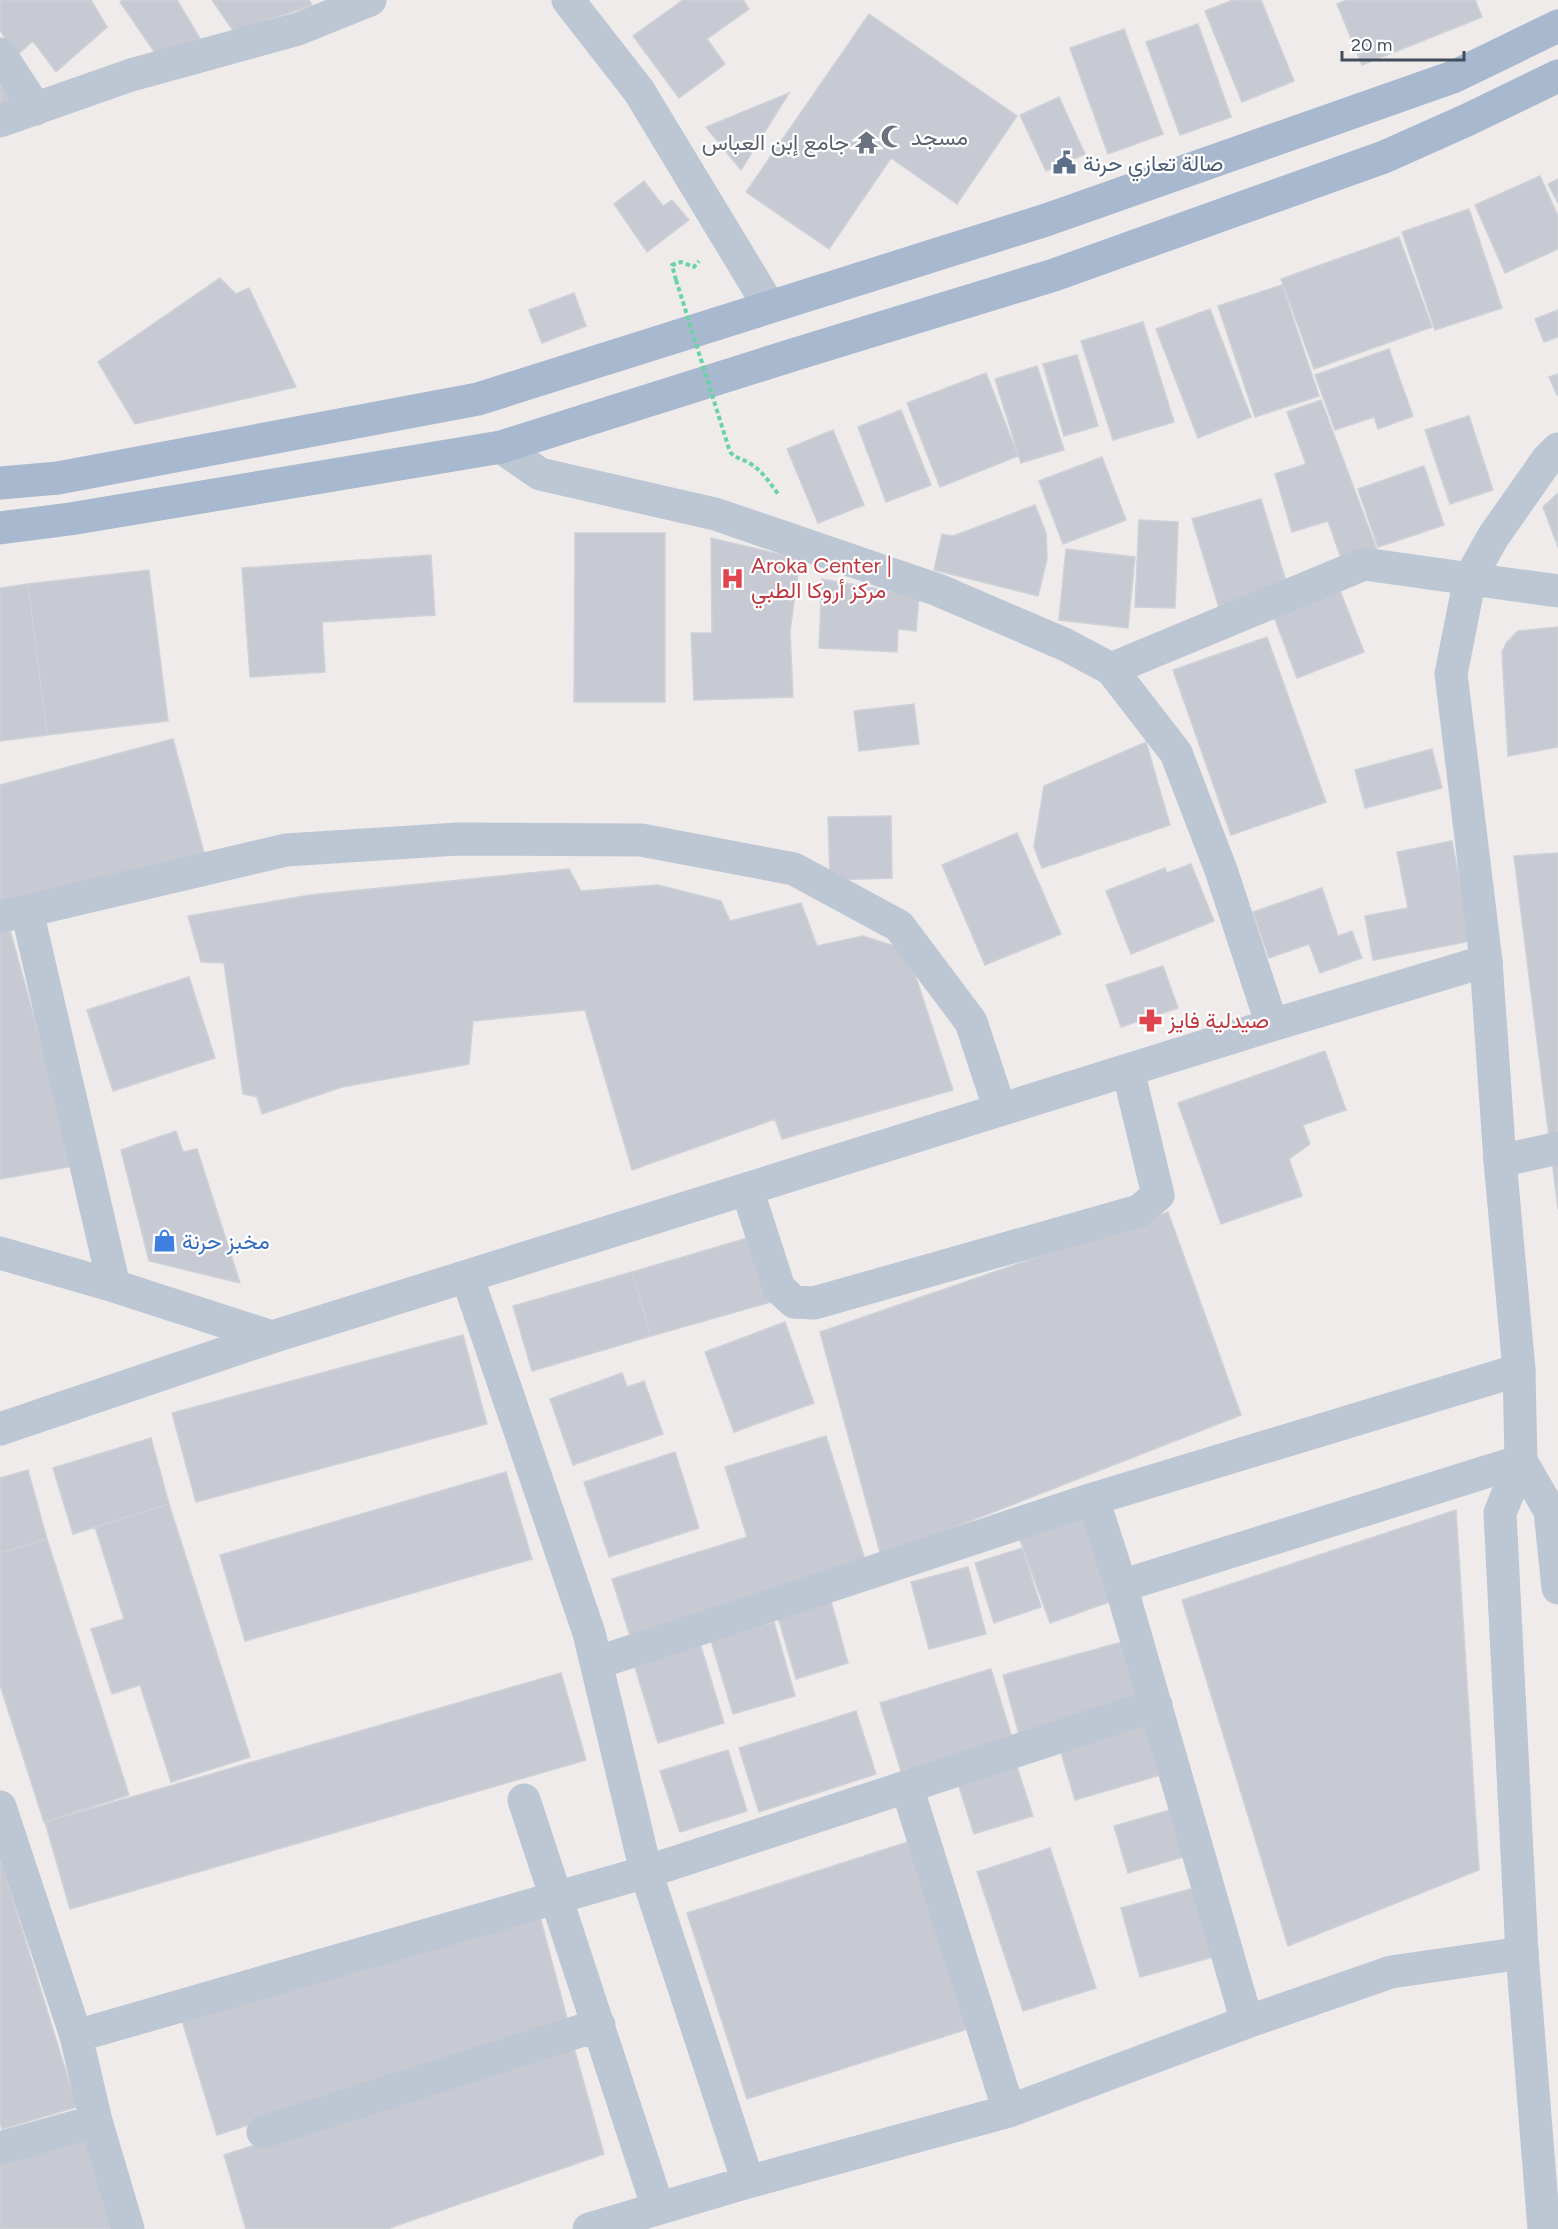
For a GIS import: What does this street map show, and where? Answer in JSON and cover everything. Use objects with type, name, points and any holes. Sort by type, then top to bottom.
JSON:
[{"type":"main road","points":[[0,483],[58,478],[478,399],[1046,220],[1453,77],[1558,26]]},
{"type":"main road","points":[[0,528],[70,519],[501,447],[798,353],[1054,276],[1384,157],[1558,76]]},
{"type":"street","points":[[0,122],[131,75],[298,29],[370,0]]},
{"type":"street","points":[[568,0],[639,91],[769,306]]},
{"type":"street","points":[[0,54],[36,109]]},
{"type":"street","points":[[501,447],[540,474],[715,514],[939,590],[1066,645],[1111,669],[1176,753],[1221,870],[1272,1025]]},
{"type":"street","points":[[1544,2229],[1522,1953],[1500,1514],[1521,1461],[1519,1370],[1500,1161],[1486,961],[1451,674],[1470,578],[1493,537],[1546,460],[1558,448]]},
{"type":"street","points":[[1111,669],[1364,564],[1558,591]]},
{"type":"street","points":[[114,1286],[14,913],[286,850],[458,839],[641,840],[794,869],[899,926],[971,1022],[1000,1110]]},
{"type":"street","points":[[0,1430],[272,1337],[1272,1025],[1486,961]]},
{"type":"street","points":[[747,1189],[780,1288],[794,1302],[814,1303],[1139,1211],[1158,1195],[1128,1070]]},
{"type":"street","points":[[1500,1161],[1558,1148]]},
{"type":"street","points":[[0,1253],[114,1286],[272,1337]]},
{"type":"street","points":[[467,1276],[589,1633],[646,1872],[748,2182]]},
{"type":"street","points":[[596,1663],[1093,1499],[1519,1370]]},
{"type":"street","points":[[1521,1461],[1550,1511],[1556,1541],[1558,1588]]},
{"type":"street","points":[[1121,1586],[1521,1461]]},
{"type":"street","points":[[1093,1499],[1121,1586],[1247,2022]]},
{"type":"street","points":[[76,2036],[646,1872],[1156,1705]]},
{"type":"street","points":[[907,1787],[1009,2111]]},
{"type":"street","points":[[524,1800],[658,2208]]},
{"type":"street","points":[[0,1807],[76,2036],[96,2121],[128,2229]]},
{"type":"street","points":[[589,2229],[748,2182],[1009,2111],[1247,2022],[1391,1972],[1522,1953]]},
{"type":"street","points":[[263,2132],[599,2025]]},
{"type":"street","points":[[0,2148],[96,2121]]},
{"type":"path","points":[[698,253],[699,261],[694,267],[681,262],[672,265],[730,452]]},
{"type":"building","points":[[0,0],[91,0],[107,27],[56,72],[33,41],[16,56],[0,30]]},
{"type":"building","points":[[123,0],[177,0],[201,40],[155,53],[120,2]]},
{"type":"building","points":[[212,0],[309,0],[312,5],[234,32]]},
{"type":"building","points":[[683,0],[743,0],[749,9],[707,39],[725,64],[679,98],[633,36]]},
{"type":"building","points":[[1233,0],[1261,0],[1294,81],[1242,102],[1205,11]]},
{"type":"building","points":[[1347,0],[1475,0],[1482,17],[1362,65],[1337,4]]},
{"type":"building","name":"مسجد","points":[[869,14],[1017,116],[957,204],[891,158],[829,249],[746,192]]},
{"type":"building","points":[[1198,24],[1231,117],[1180,135],[1146,42]]},
{"type":"building","points":[[1124,29],[1163,134],[1108,154],[1070,48]]},
{"type":"building","points":[[5,84],[16,111],[0,118],[0,86]]},
{"type":"building","points":[[789,93],[741,170],[706,127]]},
{"type":"building","points":[[1059,97],[1085,154],[1046,171],[1020,115]]},
{"type":"building","points":[[1540,176],[1558,216],[1558,249],[1505,273],[1475,205]]},
{"type":"building","points":[[1558,179],[1558,203],[1548,184]]},
{"type":"building","points":[[644,181],[663,206],[672,200],[689,220],[647,252],[614,204]]},
{"type":"building","points":[[1469,209],[1502,308],[1435,330],[1402,232]]},
{"type":"building","points":[[1399,237],[1432,327],[1314,369],[1281,279]]},
{"type":"building","points":[[220,278],[236,294],[249,288],[296,387],[135,424],[98,362]]},
{"type":"building","points":[[1282,285],[1319,396],[1255,417],[1218,306]]},
{"type":"building","points":[[574,293],[586,326],[542,343],[529,310]]},
{"type":"building","points":[[1210,309],[1251,417],[1198,438],[1156,329]]},
{"type":"building","points":[[1558,310],[1558,337],[1544,342],[1535,319]]},
{"type":"building","points":[[1143,322],[1174,422],[1113,440],[1081,341]]},
{"type":"building","points":[[1389,349],[1413,416],[1378,429],[1374,417],[1335,430],[1315,375]]},
{"type":"building","points":[[1077,355],[1098,426],[1064,436],[1043,364]]},
{"type":"building","points":[[1037,366],[1064,450],[1021,463],[995,379]]},
{"type":"building","points":[[986,373],[1018,456],[940,487],[907,403]]},
{"type":"building","points":[[1558,374],[1558,395],[1557,395],[1549,377]]},
{"type":"building","points":[[1321,400],[1377,550],[1343,564],[1328,521],[1292,532],[1275,474],[1306,464],[1287,412]]},
{"type":"building","points":[[901,410],[931,485],[886,502],[858,427]]},
{"type":"building","points":[[1469,416],[1493,490],[1450,504],[1425,430]]},
{"type":"building","points":[[833,430],[864,505],[818,523],[787,449]]},
{"type":"building","points":[[1102,457],[1126,520],[1063,544],[1039,481]]},
{"type":"building","points":[[1424,466],[1444,525],[1378,547],[1358,489]]},
{"type":"building","points":[[1558,493],[1558,547],[1543,507]]},
{"type":"building","points":[[1261,499],[1288,588],[1219,608],[1192,519]]},
{"type":"building","points":[[1035,505],[1046,533],[1047,559],[1038,596],[934,570],[942,534],[953,536]]},
{"type":"building","points":[[1139,520],[1178,522],[1175,608],[1135,607]]},
{"type":"building","points":[[575,533],[665,533],[665,702],[574,702]]},
{"type":"building","points":[[711,538],[800,559],[790,631],[793,697],[694,700],[691,633],[712,633]]},
{"type":"building","points":[[1066,549],[1135,557],[1128,628],[1059,620]]},
{"type":"building","points":[[431,555],[435,615],[322,622],[325,672],[250,677],[242,568]]},
{"type":"building","points":[[149,570],[168,721],[47,735],[28,584]]},
{"type":"building","points":[[822,579],[919,596],[916,631],[898,629],[897,652],[819,648]]},
{"type":"building","points":[[28,584],[47,735],[0,741],[0,588]]},
{"type":"building","points":[[1339,588],[1364,652],[1297,678],[1273,614]]},
{"type":"building","points":[[1558,627],[1558,747],[1508,756],[1502,652],[1507,642],[1518,631]]},
{"type":"building","points":[[1267,637],[1326,802],[1231,835],[1173,670]]},
{"type":"building","points":[[914,704],[919,744],[859,751],[854,711]]},
{"type":"building","points":[[173,739],[205,856],[0,910],[0,785]]},
{"type":"building","points":[[1146,742],[1170,825],[1042,868],[1034,847],[1044,786]]},
{"type":"building","points":[[1432,749],[1442,788],[1365,808],[1355,770]]},
{"type":"building","points":[[891,816],[892,878],[830,880],[828,817]]},
{"type":"building","points":[[1017,833],[1061,934],[985,965],[942,865]]},
{"type":"building","points":[[1452,841],[1471,941],[1373,960],[1365,916],[1408,908],[1397,852]]},
{"type":"building","points":[[1558,853],[1558,1135],[1549,1137],[1514,856]]},
{"type":"building","points":[[1191,864],[1214,921],[1131,954],[1106,891],[1165,868],[1167,873]]},
{"type":"building","points":[[569,869],[581,891],[658,885],[721,901],[730,921],[801,903],[817,946],[863,936],[907,950],[953,1090],[782,1139],[775,1119],[632,1170],[585,1010],[473,1021],[469,1064],[342,1087],[262,1114],[257,1097],[243,1094],[224,963],[201,962],[188,916],[310,895]]},
{"type":"building","points":[[1322,888],[1338,936],[1352,931],[1362,958],[1320,973],[1309,944],[1269,958],[1253,912]]},
{"type":"building","points":[[9,926],[75,1166],[0,1179],[0,928]]},
{"type":"building","points":[[1163,966],[1178,1008],[1121,1027],[1106,985]]},
{"type":"building","points":[[189,977],[215,1058],[113,1091],[87,1010]]},
{"type":"building","points":[[1325,1051],[1346,1110],[1303,1125],[1310,1144],[1289,1159],[1302,1196],[1221,1224],[1178,1103]]},
{"type":"building","points":[[176,1131],[183,1152],[197,1149],[240,1283],[149,1261],[121,1150]]},
{"type":"building","points":[[1558,1158],[1558,1210],[1552,1159]]},
{"type":"building","points":[[1168,1212],[1241,1415],[881,1556],[820,1332]]},
{"type":"building","points":[[751,1237],[771,1302],[651,1336],[632,1272]]},
{"type":"building","points":[[632,1272],[651,1336],[532,1371],[513,1306]]},
{"type":"building","points":[[785,1322],[814,1403],[734,1432],[705,1352]]},
{"type":"building","points":[[463,1335],[487,1424],[196,1502],[172,1413]]},
{"type":"building","points":[[622,1373],[627,1387],[644,1381],[663,1434],[573,1465],[550,1399]]},
{"type":"building","points":[[826,1436],[867,1566],[631,1639],[612,1579],[747,1537],[725,1467]]},
{"type":"building","points":[[151,1438],[169,1504],[73,1534],[53,1468]]},
{"type":"building","points":[[675,1452],[699,1528],[609,1557],[584,1482]]},
{"type":"building","points":[[28,1470],[47,1539],[0,1553],[0,1478]]},
{"type":"building","points":[[506,1472],[532,1559],[245,1641],[220,1555]]},
{"type":"building","points":[[169,1504],[250,1757],[171,1782],[140,1685],[112,1694],[91,1629],[124,1619],[95,1527]]},
{"type":"building","points":[[1456,1510],[1479,1870],[1288,1946],[1182,1600]]},
{"type":"building","points":[[1087,1513],[1118,1599],[1050,1623],[1019,1537]]},
{"type":"building","points":[[47,1539],[129,1795],[44,1822],[0,1685],[0,1553]]},
{"type":"building","points":[[1022,1548],[1041,1607],[994,1623],[975,1563]]},
{"type":"building","points":[[968,1567],[986,1634],[929,1649],[911,1582]]},
{"type":"building","points":[[831,1601],[848,1663],[796,1679],[778,1617]]},
{"type":"building","points":[[774,1622],[795,1696],[733,1714],[711,1641]]},
{"type":"building","points":[[1133,1639],[1152,1705],[1021,1742],[1003,1675]]},
{"type":"building","points":[[700,1643],[724,1723],[658,1743],[634,1664]]},
{"type":"building","points":[[991,1669],[1012,1738],[901,1771],[880,1703]]},
{"type":"building","points":[[561,1673],[586,1760],[70,1909],[45,1822]]},
{"type":"building","points":[[856,1711],[876,1774],[759,1812],[739,1748]]},
{"type":"building","points":[[1149,1723],[1164,1774],[1075,1800],[1060,1749]]},
{"type":"building","points":[[728,1750],[747,1811],[680,1832],[660,1771]]},
{"type":"building","points":[[1015,1761],[1033,1816],[974,1834],[957,1780]]},
{"type":"building","points":[[1184,1806],[1197,1853],[1128,1873],[1114,1826]]},
{"type":"building","points":[[911,1841],[971,2028],[747,2099],[687,1913]]},
{"type":"building","points":[[1050,1848],[1096,1988],[1023,2011],[977,1872]]},
{"type":"building","points":[[0,1858],[77,2107],[2,2129],[0,2123]]},
{"type":"building","points":[[1198,1887],[1217,1956],[1140,1977],[1121,1908]]},
{"type":"building","points":[[539,1913],[568,2022],[217,2135],[181,2017]]},
{"type":"building","points":[[572,2041],[604,2154],[387,2229],[246,2229],[224,2155]]},
{"type":"building","points":[[93,2136],[120,2229],[0,2229],[0,2163]]},
{"type":"place","name":"مسجد","points":[[893,137]]},
{"type":"place","name":"جامع إبن العباس","points":[[867,142]]},
{"type":"place","name":"صالة تعازي حرنة","points":[[1065,163]]},
{"type":"place","name":"Aroka Center | مركز أروكا الطبي","points":[[733,578]]},
{"type":"place","name":"صيدلية فايز","points":[[1150,1020]]},
{"type":"place","name":"مخبز حرنة","points":[[164,1241]]}]
